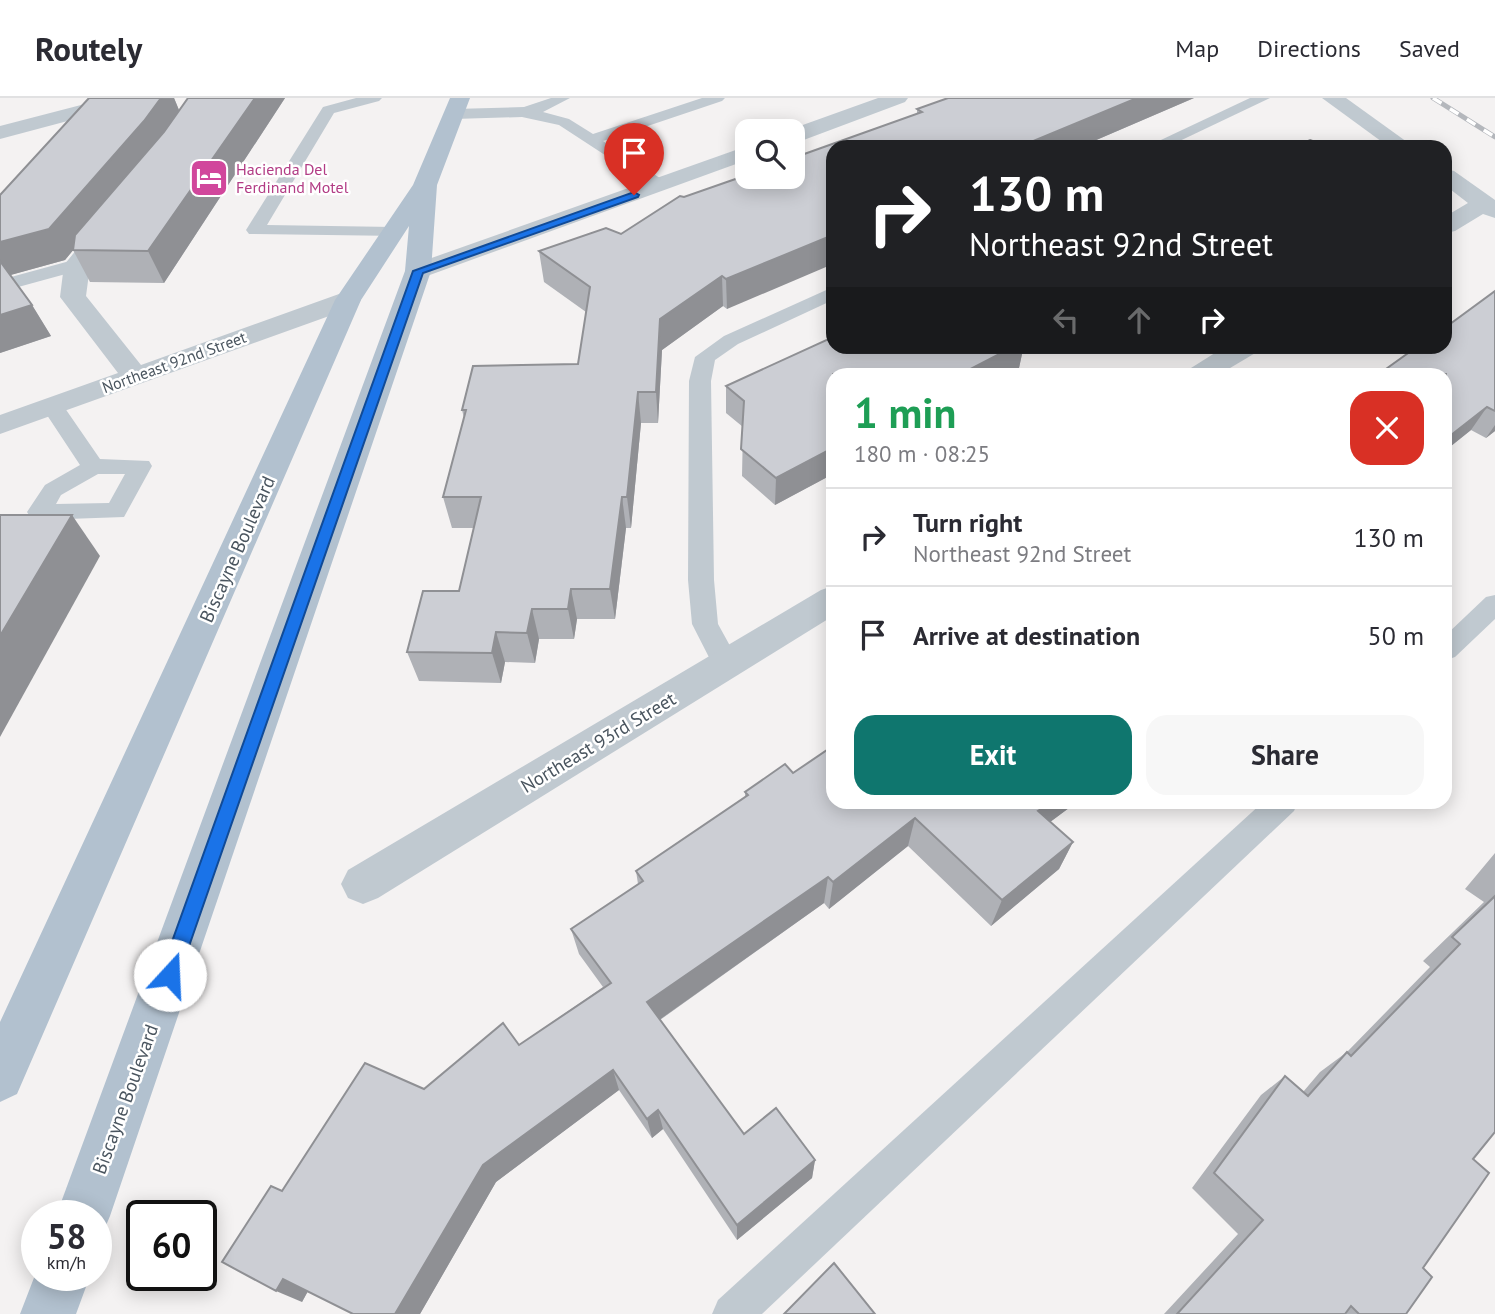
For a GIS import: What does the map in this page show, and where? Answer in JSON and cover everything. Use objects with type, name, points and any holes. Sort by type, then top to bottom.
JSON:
[{"type":"main road","name":"Biscayne Boulevard","points":[[0,1077],[348,300],[425,185],[457,106]]},
{"type":"main road","name":"Biscayne Boulevard","points":[[89,1200],[418,271],[425,185]]},
{"type":"main road","points":[[48,1314],[56,1291]]},
{"type":"street","points":[[0,134],[132,98]]},
{"type":"street","points":[[805,132],[898,98]]},
{"type":"street","points":[[1332,98],[1393,140]]},
{"type":"street","points":[[418,271],[735,158]]},
{"type":"street","points":[[1452,180],[1489,207]]},
{"type":"street","points":[[126,206],[77,265],[73,297],[135,376]]},
{"type":"street","points":[[1452,223],[1489,207]]},
{"type":"street","name":"Northeast 92nd Street","points":[[0,425],[348,300]]},
{"type":"street","points":[[1211,368],[1234,354]]},
{"type":"street","name":"Northeast 93rd Street","points":[[363,884],[826,603]]},
{"type":"lane","points":[[374,98],[328,110],[255,230],[394,232]]},
{"type":"lane","points":[[525,113],[562,98]]},
{"type":"lane","points":[[590,139],[717,98]]},
{"type":"lane","points":[[1169,140],[1262,98]]},
{"type":"lane","points":[[457,106],[525,113],[564,122],[660,186]]},
{"type":"lane","points":[[0,286],[77,265]]},
{"type":"lane","points":[[726,664],[705,624],[701,580],[700,381],[705,357],[731,340],[826,296]]},
{"type":"lane","points":[[52,406],[93,467]]},
{"type":"lane","points":[[1452,644],[1495,604]]},
{"type":"lane","points":[[732,1314],[1275,809]]},
{"type":"building","points":[[89,98],[161,98],[49,229],[0,242],[0,195]]},
{"type":"building","points":[[188,98],[255,98],[148,251],[73,250],[75,235],[164,132]]},
{"type":"building","points":[[948,98],[1137,98],[1036,140],[843,140],[922,112],[917,109]]},
{"type":"building","points":[[826,146],[826,238],[726,279],[722,276],[660,319],[656,392],[638,392],[627,497],[622,497],[610,589],[571,589],[568,609],[532,609],[527,633],[496,632],[492,653],[407,652],[423,591],[459,591],[481,497],[443,497],[466,410],[462,410],[473,366],[578,364],[590,287],[539,251],[606,228],[621,234],[680,196],[684,197],[735,179],[735,189],[805,189],[805,154]]},
{"type":"building","points":[[0,261],[32,305],[0,315]]},
{"type":"building","points":[[1495,291],[1495,411],[1487,407],[1452,434],[1452,368],[1387,368],[1407,354],[1452,354],[1452,323]]},
{"type":"building","points":[[826,340],[826,354],[1000,354],[973,368],[826,368],[826,452],[776,478],[741,449],[744,401],[726,386]]},
{"type":"building","points":[[0,515],[72,515],[0,636]]},
{"type":"building","points":[[826,751],[826,809],[1041,809],[1038,811],[1073,842],[1002,900],[915,818],[833,882],[828,877],[647,1002],[744,1134],[776,1108],[815,1160],[737,1225],[658,1110],[647,1119],[613,1070],[483,1165],[395,1314],[353,1314],[283,1279],[276,1291],[222,1262],[271,1186],[282,1191],[365,1063],[424,1089],[503,1023],[519,1045],[611,983],[571,929],[643,881],[636,871],[748,795],[745,792],[785,764],[793,773]]},
{"type":"building","points":[[1495,896],[1495,1132],[1473,1159],[1489,1173],[1423,1268],[1432,1277],[1406,1314],[1359,1314],[1351,1306],[1345,1314],[1177,1314],[1263,1220],[1214,1173],[1285,1076],[1308,1096],[1347,1052],[1351,1056],[1460,944],[1452,937]]},
{"type":"building","points":[[834,1263],[875,1314],[784,1314]]},
{"type":"railway","points":[[1433,98],[1495,137]]},
{"type":"place","name":"Hacienda Del Ferdinand Motel","points":[[209,178]]},
{"type":"route","points":[[170,975],[418,271],[634,195]]}]
